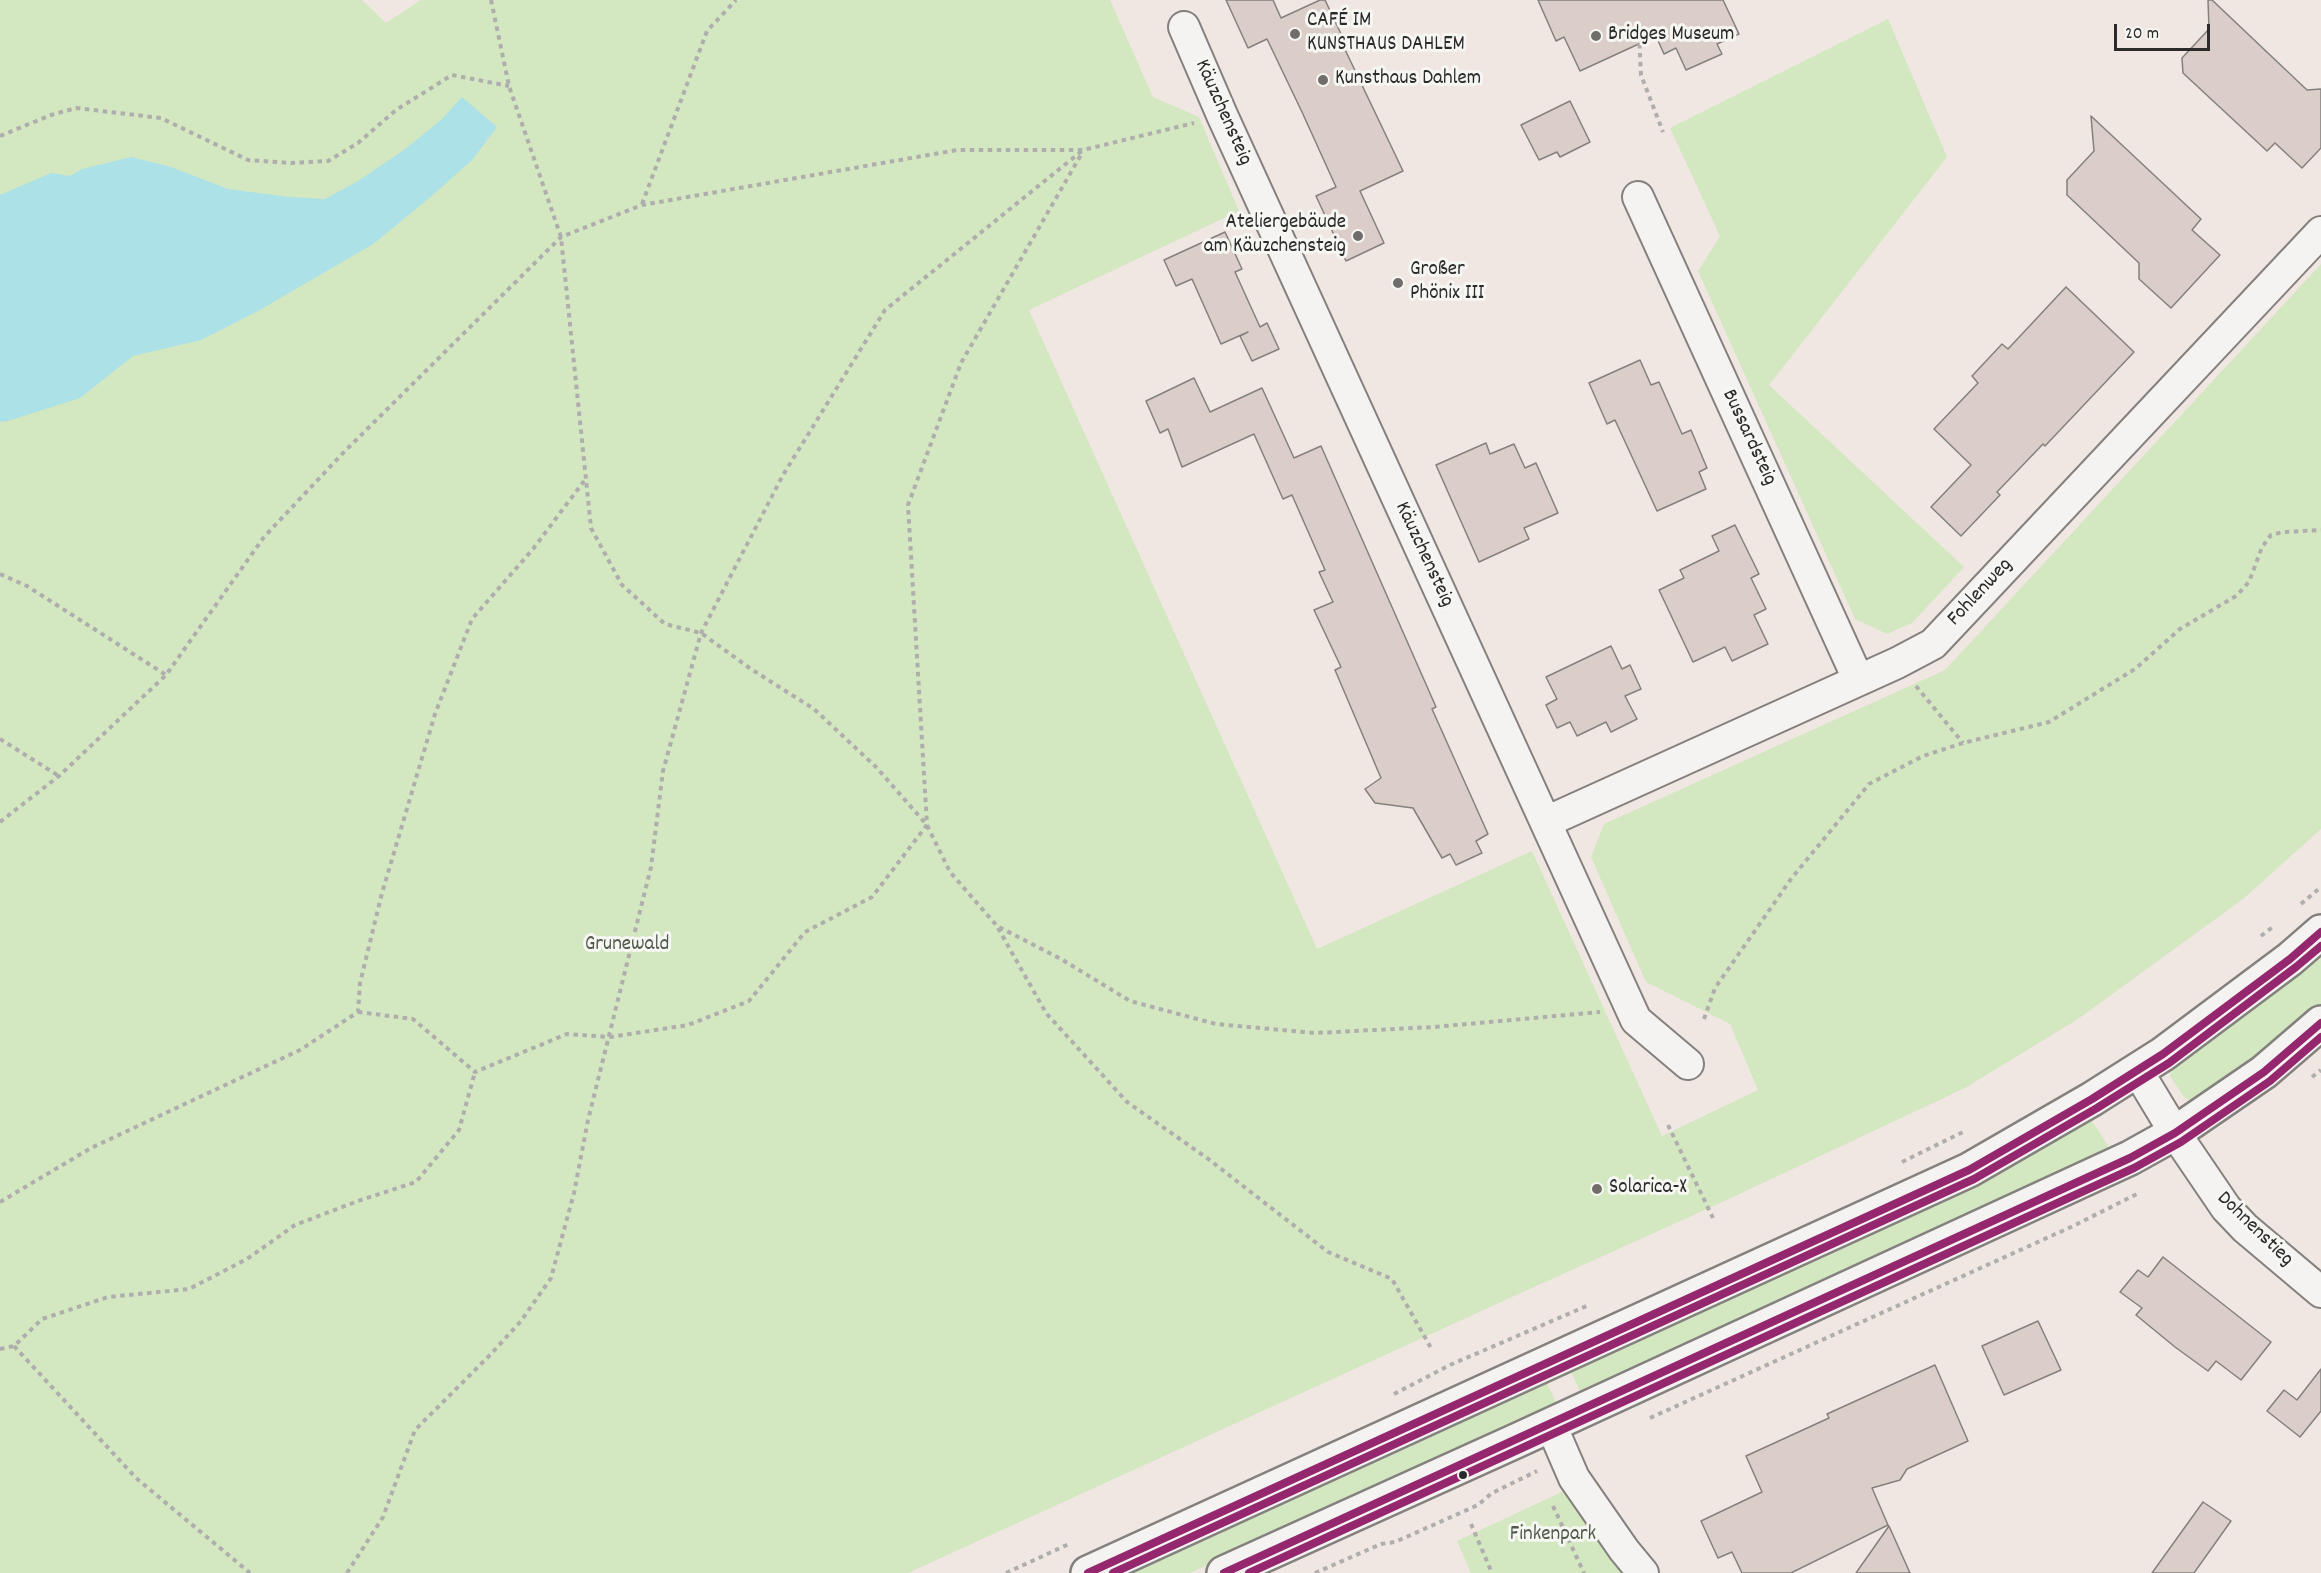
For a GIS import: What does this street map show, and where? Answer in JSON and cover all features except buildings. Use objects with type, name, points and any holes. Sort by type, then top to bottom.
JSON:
[{"type":"main road","points":[[1088,1573],[1969,1170],[2137,1070],[2187,1037],[2290,959],[2321,932]]},
{"type":"main road","points":[[1224,1573],[2130,1158],[2175,1133],[2264,1072],[2321,1023]]},
{"type":"street","name":"Käuzchensteig","points":[[1184,27],[1222,115],[1636,1020],[1688,1064]]},
{"type":"street","name":"Bussardsteig","points":[[1638,197],[1858,679]]},
{"type":"street","name":"Fohlenweg","points":[[1546,822],[1897,663],[1933,644],[2321,232]]},
{"type":"street","name":"Dohnenstieg","points":[[2137,1070],[2175,1133],[2226,1208],[2245,1228],[2321,1292]]},
{"type":"street","points":[[1551,1425],[1574,1479],[1643,1573]]},
{"type":"path","points":[[491,0],[509,86],[561,237],[591,528],[622,585],[665,624],[701,633],[814,710],[876,767],[927,825],[950,872],[997,926],[1046,1013],[1127,1102],[1207,1158],[1328,1252],[1392,1279],[1431,1348]]},
{"type":"path","points":[[642,205],[708,31],[736,0]]},
{"type":"path","points":[[1640,35],[1641,75],[1663,132]]},
{"type":"path","points":[[0,136],[51,115],[76,108],[161,118],[248,160],[291,163],[328,161],[358,143],[396,110],[452,75],[509,86]]},
{"type":"path","points":[[0,822],[58,776],[166,675],[264,537],[344,452],[561,237],[642,205],[957,150],[1083,150],[1204,120]]},
{"type":"path","points":[[347,1573],[383,1517],[414,1431],[513,1329],[551,1278],[574,1193],[588,1120],[651,867],[663,771],[701,633],[783,475],[885,310],[1083,150]]},
{"type":"path","points":[[475,1072],[567,1034],[610,1037],[688,1025],[749,1001],[805,932],[872,897],[927,825],[909,505],[961,363],[1083,150]]},
{"type":"path","points":[[358,1012],[360,983],[382,893],[435,714],[472,619],[533,549],[585,481]]},
{"type":"path","points":[[1704,1019],[1715,988],[1791,879],[1869,784],[1923,756],[1963,743],[2049,722],[2135,669],[2180,629],[2236,596],[2249,582],[2262,547],[2271,535],[2321,530]]},
{"type":"path","points":[[0,574],[27,586],[166,675]]},
{"type":"path","points":[[1915,684],[1963,743]]},
{"type":"path","points":[[0,739],[58,776]]},
{"type":"path","points":[[997,926],[1061,959],[1130,1001],[1216,1024],[1315,1033],[1445,1026],[1610,1011]]},
{"type":"path","points":[[0,1202],[91,1148],[300,1050],[358,1012],[414,1019],[475,1072]]},
{"type":"path","points":[[0,1349],[14,1346],[42,1319],[108,1297],[189,1289],[247,1259],[295,1225],[416,1182],[459,1130],[475,1072]]},
{"type":"path","points":[[1668,1125],[1713,1218]]},
{"type":"path","points":[[1643,1421],[2060,1232],[2135,1195]]},
{"type":"path","points":[[14,1346],[136,1478],[250,1573]]},
{"type":"path","points":[[1316,1573],[1381,1544],[1395,1542],[1478,1505],[1492,1493],[1522,1479]]},
{"type":"path","points":[[1551,1502],[1584,1573]]},
{"type":"path","points":[[1471,1524],[1492,1573]]},
{"type":"green space","name":"Grunewald","points":[[0,0],[362,0],[386,23],[421,0],[1110,0],[1153,97],[1199,117],[1239,211],[1029,310],[1317,949],[1532,851],[1662,1136],[1758,1090],[1730,1024],[1646,982],[1591,857],[1604,824],[1945,670],[2321,264],[2321,829],[2243,899],[2078,1019],[1965,1088],[1716,1205],[908,1573],[0,1573]]},
{"type":"green space","points":[[1888,19],[1947,157],[1769,385],[1964,567],[1912,623],[1887,634],[1855,619],[1698,271],[1720,236],[1670,128]]},
{"type":"green space","points":[[2321,953],[2321,1006],[2239,1072],[2193,1103],[2184,1097],[2170,1076],[2171,1067]]},
{"type":"green space","points":[[2090,1118],[2112,1152],[1582,1395],[1570,1370]]},
{"type":"green space","points":[[1546,1382],[1558,1406],[1190,1573],[1124,1573]]},
{"type":"green space","name":"Finkenpark","points":[[1566,1490],[1625,1573],[1471,1573],[1457,1541]]},
{"type":"water","points":[[462,97],[497,127],[472,160],[373,244],[258,311],[201,340],[133,356],[80,398],[0,422],[0,195],[51,173],[70,176],[82,169],[131,157],[171,167],[228,189],[325,199],[358,181],[404,150],[441,120]]},
{"type":"transit line","points":[[1088,1573],[1969,1170],[2092,1099],[2163,1054],[2290,959],[2321,932]]},
{"type":"transit line","points":[[1113,1573],[1974,1179],[2097,1108],[2169,1063],[2321,946]]},
{"type":"transit line","points":[[1224,1573],[2130,1158],[2175,1133],[2264,1072],[2321,1023]]},
{"type":"transit line","points":[[1249,1573],[2134,1168],[2181,1142],[2270,1081],[2321,1037]]},
{"type":"place","name":"CAFÉ IM KUNSTHAUS DAHLEM","points":[[1295,34]]},
{"type":"place","name":"Bridges Museum","points":[[1596,36]]},
{"type":"place","name":"Kunsthaus Dahlem","points":[[1323,80]]},
{"type":"place","name":"Ateliergebäude am Käuzchensteig","points":[[1358,236]]},
{"type":"place","name":"Großer Phönix III","points":[[1398,283]]},
{"type":"place","name":"Solarica-X","points":[[1597,1189]]}]
